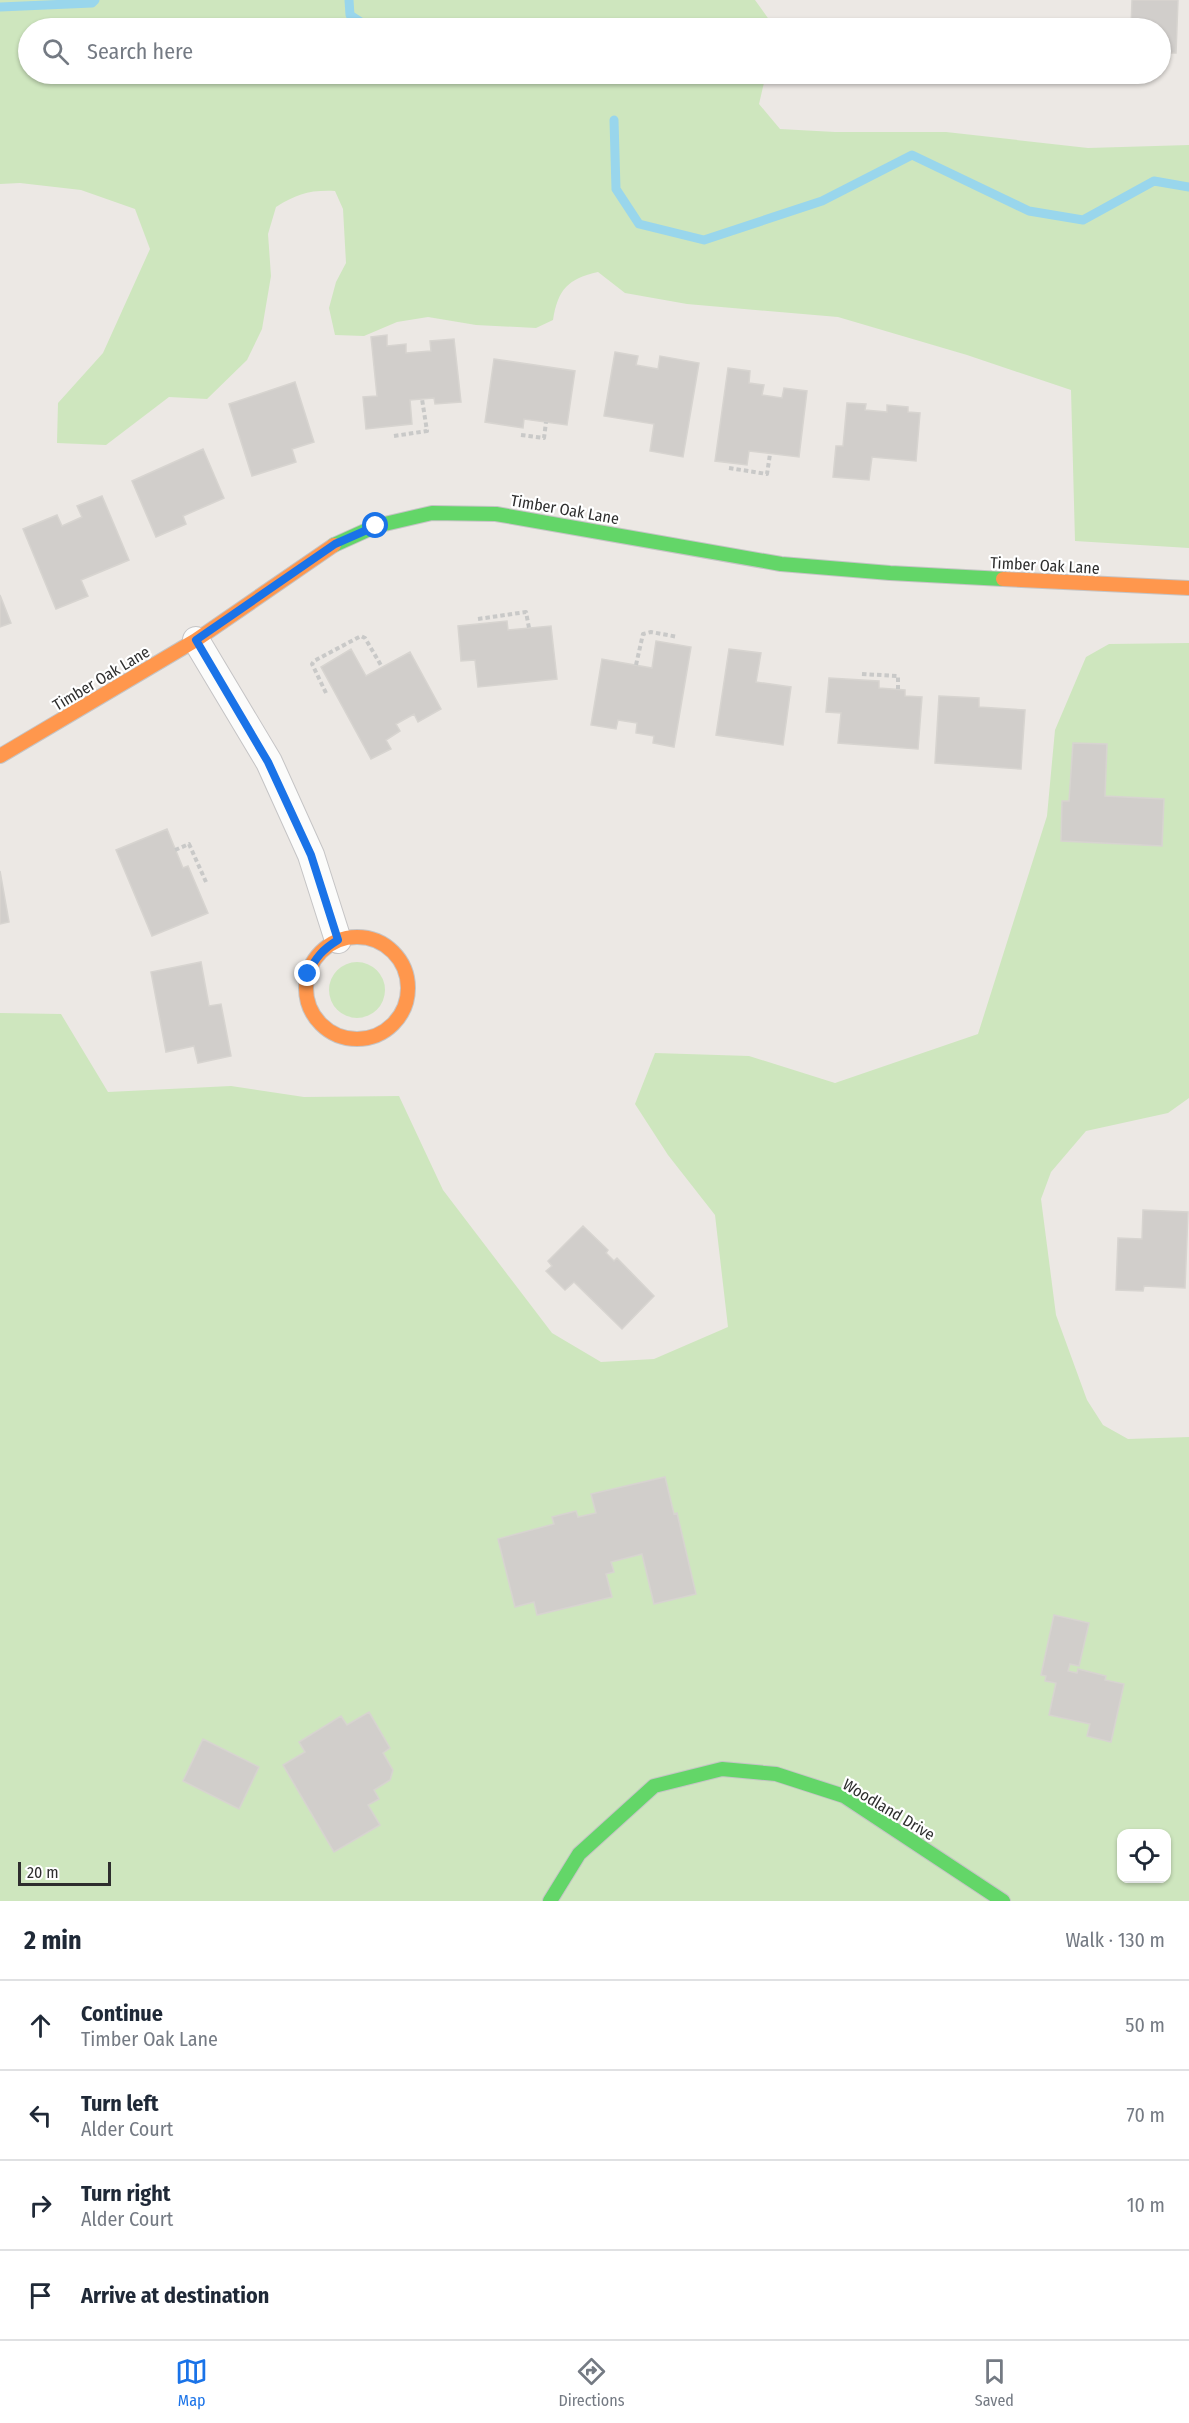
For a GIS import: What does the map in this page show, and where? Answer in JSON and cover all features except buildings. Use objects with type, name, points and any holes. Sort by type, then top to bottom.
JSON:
[{"type":"street","name":"Timber Oak Lane","points":[[0,756],[196,640],[335,544],[376,526],[432,513],[496,514],[781,564],[890,573],[1189,588]]},
{"type":"street","points":[[196,640],[268,762],[311,855],[338,940]]},
{"type":"street","points":[[354,936],[370,938],[384,945],[396,956],[405,970],[408,986],[402,1009],[388,1028],[374,1036],[359,1039],[343,1037],[328,1030],[316,1020],[309,1005],[306,990],[308,974],[314,960],[325,948],[338,940],[354,936]]},
{"type":"street","name":"Woodland Drive","points":[[550,1901],[579,1854],[654,1786],[722,1769],[776,1773],[844,1796],[1003,1901]]},
{"type":"path","points":[[394,436],[427,431],[422,399]]},
{"type":"path","points":[[521,435],[544,438],[546,422]]},
{"type":"path","points":[[729,468],[767,474],[770,454]]},
{"type":"path","points":[[478,619],[526,612],[529,628]]},
{"type":"path","points":[[636,665],[643,634],[651,632],[678,636]]},
{"type":"path","points":[[326,693],[312,664],[361,636],[365,638],[381,667]]},
{"type":"path","points":[[861,674],[898,676],[898,689]]},
{"type":"path","points":[[175,850],[189,844],[206,882]]},
{"type":"green space","points":[[0,0],[755,0],[768,18],[18,18],[18,84],[764,84],[759,104],[780,129],[835,132],[946,132],[1088,148],[1189,145],[1189,548],[1075,541],[1071,390],[967,355],[838,317],[687,304],[625,293],[598,272],[579,278],[566,287],[558,300],[553,320],[536,328],[476,325],[428,317],[397,322],[364,336],[335,335],[329,308],[336,282],[346,263],[343,209],[335,191],[304,194],[276,207],[268,234],[271,276],[262,329],[247,360],[207,399],[169,397],[106,445],[57,443],[58,403],[103,353],[150,249],[135,209],[81,190],[20,183],[0,184]]},
{"type":"green space","points":[[1189,643],[1189,1098],[1168,1113],[1086,1131],[1051,1172],[1041,1199],[1056,1315],[1087,1400],[1103,1425],[1128,1439],[1189,1437],[1189,1901],[0,1901],[0,1013],[61,1014],[108,1092],[231,1086],[304,1097],[399,1096],[443,1190],[552,1333],[601,1362],[654,1359],[728,1327],[715,1215],[668,1155],[635,1104],[655,1053],[749,1056],[835,1083],[978,1034],[1047,816],[1055,730],[1086,657],[1109,644]]},
{"type":"green space","points":[[352,962],[362,962],[377,970],[383,979],[385,990],[383,1001],[377,1010],[362,1018],[352,1018],[341,1013],[334,1006],[329,995],[329,985],[334,974],[341,967]]},
{"type":"waterway","points":[[0,7],[92,3],[95,0]]},
{"type":"waterway","points":[[349,0],[350,15],[355,18]]},
{"type":"waterway","points":[[614,120],[616,189],[639,224],[704,240],[822,201],[912,155],[1029,211],[1083,220],[1154,181],[1189,187]]},
{"type":"traffic: fast","points":[[334,545],[376,526],[432,513],[496,514],[781,564],[1003,579]]},
{"type":"traffic: fast","points":[[550,1901],[579,1854],[654,1786],[722,1769],[776,1774],[844,1796],[1003,1901]]},
{"type":"traffic: slow","points":[[0,756],[196,640],[334,545]]},
{"type":"traffic: slow","points":[[1003,579],[1189,588]]},
{"type":"traffic: slow","points":[[357,937],[376,941],[393,952],[404,969],[408,988],[404,1007],[393,1024],[376,1035],[357,1039],[338,1035],[321,1024],[310,1007],[306,988],[310,969],[321,952],[338,941],[357,937]]},
{"type":"route","points":[[308,974],[314,960],[325,948],[338,940],[311,855],[268,762],[196,640],[335,544],[376,526]]}]
